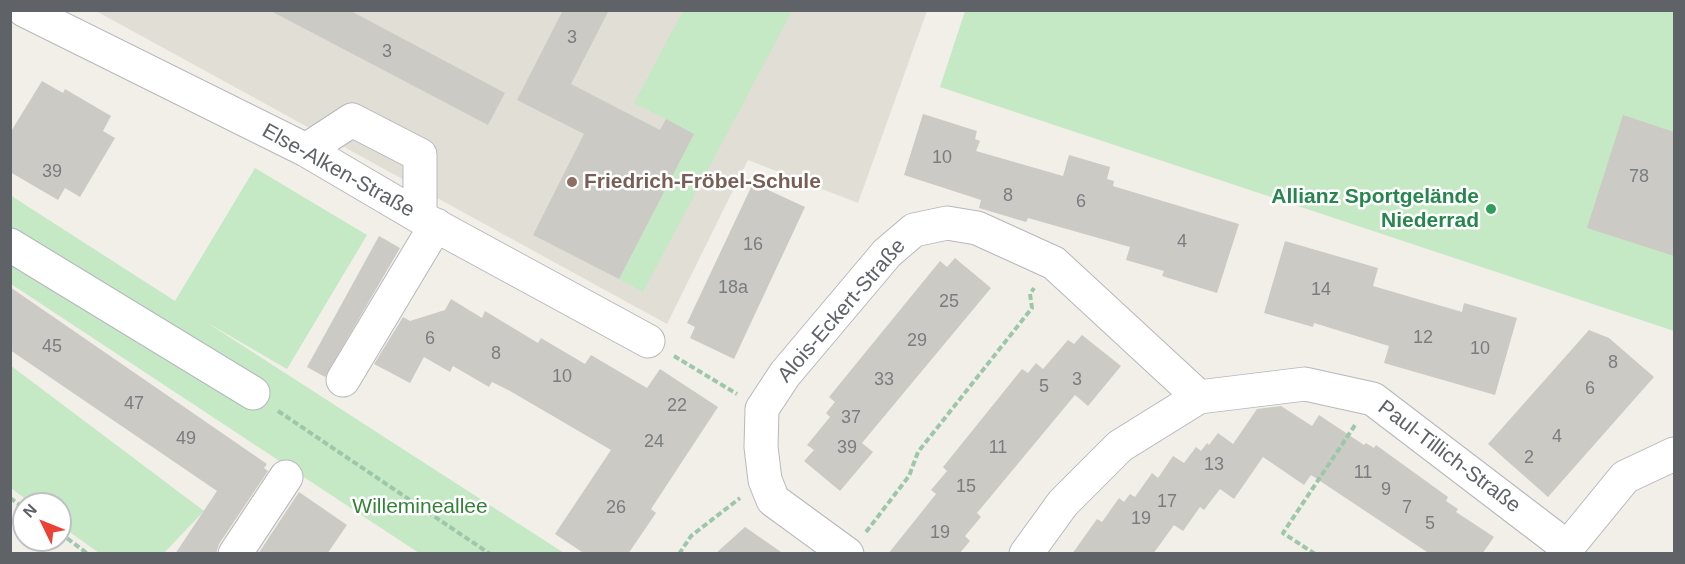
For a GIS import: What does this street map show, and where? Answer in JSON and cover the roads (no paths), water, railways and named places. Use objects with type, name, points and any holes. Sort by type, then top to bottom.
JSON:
[{"type":"street","points":[[10,21],[16,10]]},
{"type":"street","name":"Else-Alken-Straße","points":[[24,10],[306,150],[428,221],[648,341]]},
{"type":"street","points":[[306,150],[352,120],[420,155],[428,221],[343,380]]},
{"type":"street","name":"Alois-Eckert-Straße","points":[[855,545],[773,500],[765,480],[761,447],[762,409],[786,374],[879,262],[914,230],[947,223],[977,228],[1054,263],[1199,397]]},
{"type":"street","points":[[10,245],[253,393]]},
{"type":"street","name":"Paul-Tillich-Straße","points":[[1026,554],[1063,503],[1120,446],[1199,397],[1305,384],[1372,399],[1564,550]]},
{"type":"street","points":[[1564,550],[1625,477],[1674,454]]},
{"type":"street","points":[[235,554],[286,477]]},
{"type":"place","name":"Friedrich-Fröbel-Schule","points":[[572,182]]},
{"type":"place","name":"Allianz Sportgelände Niederrad","points":[[1491,209]]},
{"type":"park label","name":"Willemineallee","points":[[420,507]]}]
